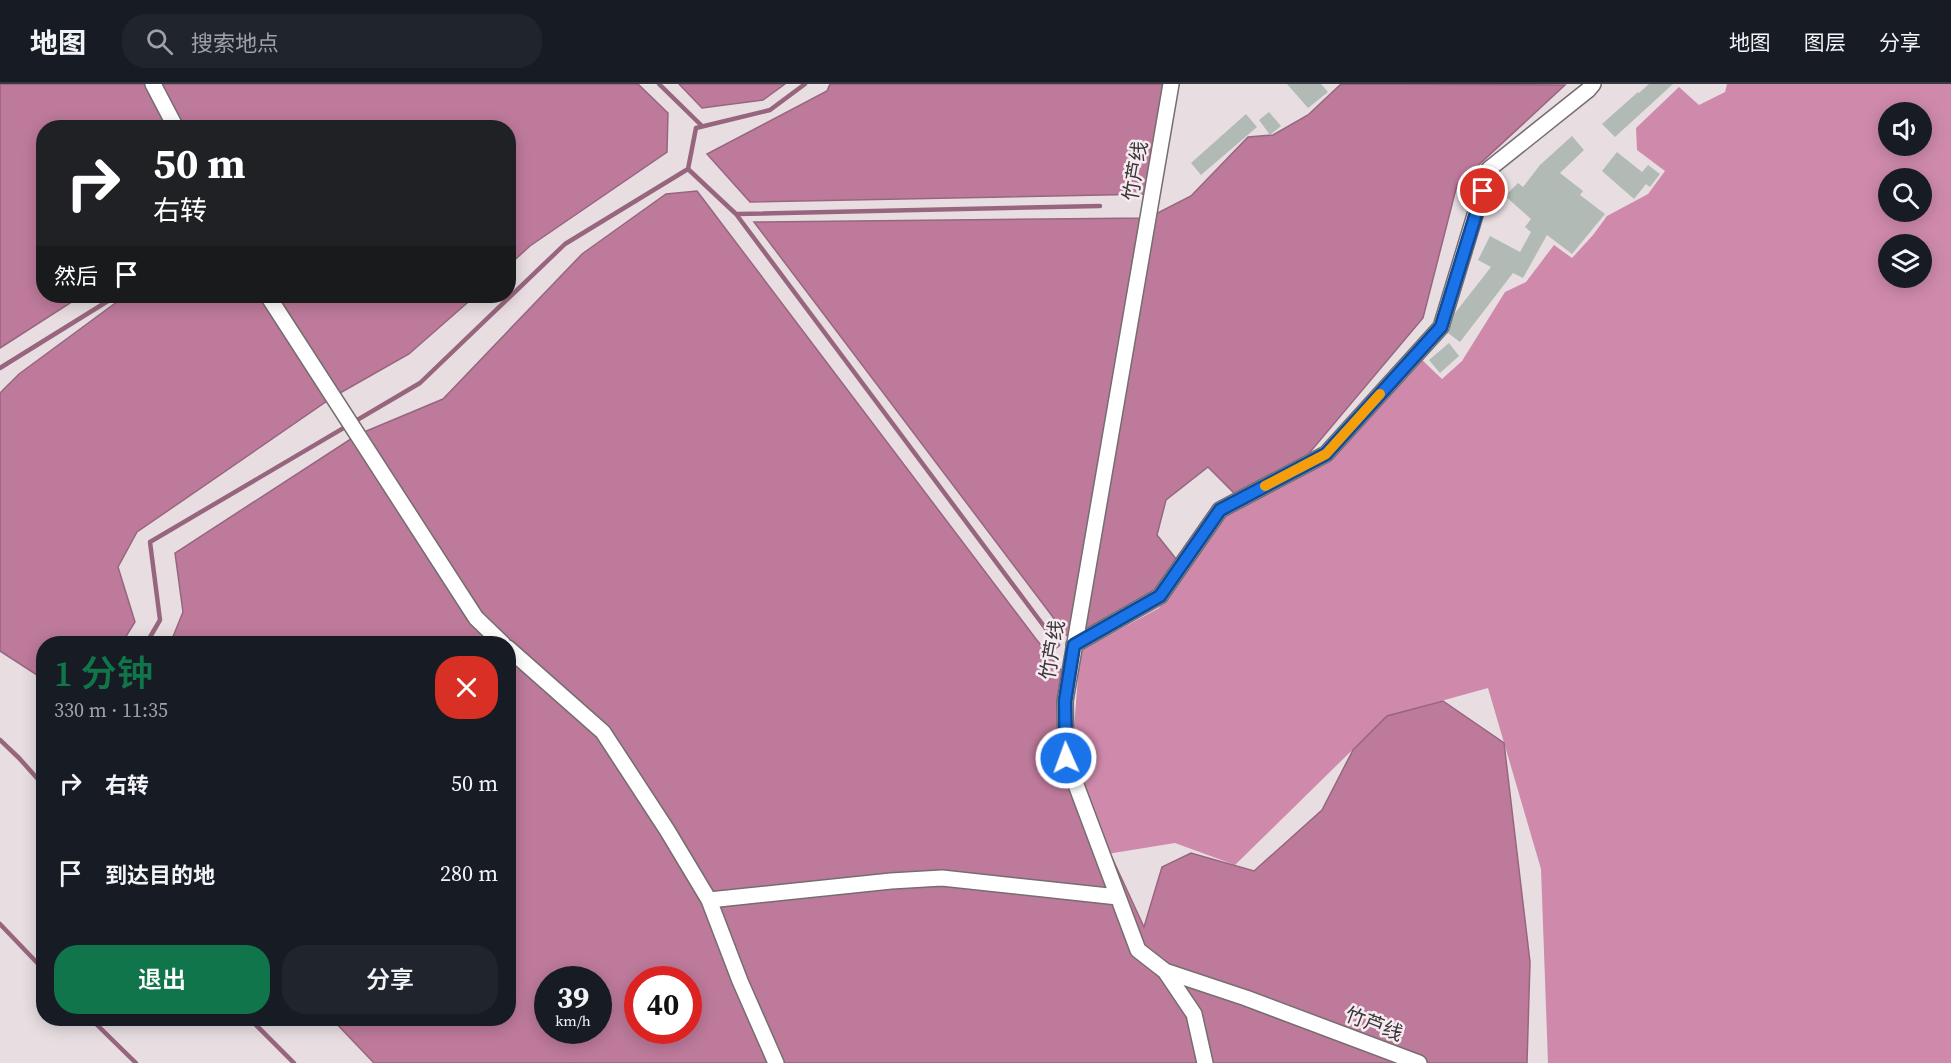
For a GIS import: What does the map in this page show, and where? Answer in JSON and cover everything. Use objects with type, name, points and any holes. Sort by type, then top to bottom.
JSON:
[{"type":"street","points":[[153,84],[172,120]]},
{"type":"street","name":"竹芦线","points":[[1171,84],[1065,701],[1066,758],[1138,950],[1165,971],[1246,998],[1419,1063]]},
{"type":"street","points":[[1074,645],[1160,596],[1220,510],[1326,454],[1441,327],[1489,170],[1588,86]]},
{"type":"street","points":[[272,303],[476,618],[495,636]]},
{"type":"street","points":[[516,655],[603,732],[667,830],[709,900],[740,981],[776,1063]]},
{"type":"street","points":[[709,900],[932,879],[1118,897]]},
{"type":"street","points":[[1165,971],[1194,1014],[1205,1063]]},
{"type":"shaded area","points":[[0,84],[638,84],[668,113],[667,152],[530,246],[516,259],[516,120],[36,120],[36,303],[70,303],[0,348]]},
{"type":"shaded area","points":[[679,84],[785,84],[763,100],[702,108]]},
{"type":"shaded area","points":[[830,84],[1171,84],[1152,194],[750,202],[707,154],[827,91]]},
{"type":"shaded area","points":[[1341,84],[1565,85],[1457,185],[1423,318],[1290,476],[1241,500],[1208,467],[1166,500],[1157,535],[1181,565],[1160,596],[1074,645],[754,222],[1148,218],[1191,196],[1248,137],[1273,135],[1308,115]]},
{"type":"shaded area","points":[[1727,84],[1951,84],[1951,1063],[1548,1063],[1541,869],[1488,688],[1387,716],[1235,865],[1175,843],[1107,854],[1072,754],[1080,651],[1159,608],[1220,510],[1332,455],[1419,357],[1442,379],[1462,361],[1505,292],[1526,282],[1554,245],[1572,258],[1607,216],[1648,194],[1665,171],[1637,150],[1636,128],[1679,87],[1699,105],[1725,92]]},
{"type":"shaded area","points":[[697,191],[1068,679],[1066,758],[1144,927],[1162,867],[1191,853],[1254,871],[1322,810],[1353,750],[1387,716],[1443,701],[1504,743],[1530,962],[1527,1063],[374,1063],[339,1026],[516,1026],[516,636],[173,636],[183,612],[175,553],[357,435],[443,399],[582,254],[666,194]]},
{"type":"shaded area","points":[[115,303],[467,303],[409,354],[333,397],[137,532],[118,567],[135,622],[126,636],[36,636],[36,674],[0,651],[0,393],[19,374]]},
{"type":"building","points":[[1287,84],[1321,84],[1328,92],[1308,108]]},
{"type":"building","points":[[1649,84],[1673,84],[1615,137],[1602,124]]},
{"type":"building","points":[[1269,112],[1281,126],[1270,135],[1259,120]]},
{"type":"building","points":[[1246,114],[1257,127],[1201,175],[1191,163]]},
{"type":"building","points":[[1572,136],[1584,150],[1560,173],[1583,191],[1580,195],[1605,214],[1572,254],[1547,235],[1523,278],[1513,273],[1460,342],[1448,333],[1455,313],[1491,267],[1478,260],[1490,236],[1520,252],[1531,232],[1525,227],[1531,219],[1505,196],[1518,183],[1523,187],[1540,165]]},
{"type":"building","points":[[1617,152],[1642,172],[1648,165],[1660,174],[1650,187],[1646,184],[1634,199],[1602,171]]},
{"type":"building","points":[[1449,343],[1459,356],[1440,373],[1429,360]]},
{"type":"waterway","points":[[659,84],[702,126]]},
{"type":"waterway","points":[[516,291],[565,244],[688,169],[696,128],[770,110],[805,84]]},
{"type":"waterway","points":[[688,169],[736,214],[1058,645],[1044,655]]},
{"type":"waterway","points":[[737,214],[1100,206]]},
{"type":"waterway","points":[[0,368],[105,303]]},
{"type":"waterway","points":[[151,636],[160,620],[150,542],[420,383],[503,303]]},
{"type":"waterway","points":[[0,740],[36,777]]},
{"type":"waterway","points":[[0,924],[36,962]]},
{"type":"waterway","points":[[98,1026],[136,1063]]},
{"type":"waterway","points":[[257,1026],[294,1063]]},
{"type":"slow traffic","points":[[1265,486],[1326,454],[1380,394]]},
{"type":"route","points":[[1066,758],[1065,701],[1074,645],[1160,596],[1220,510],[1326,454],[1441,327],[1483,191]]}]
